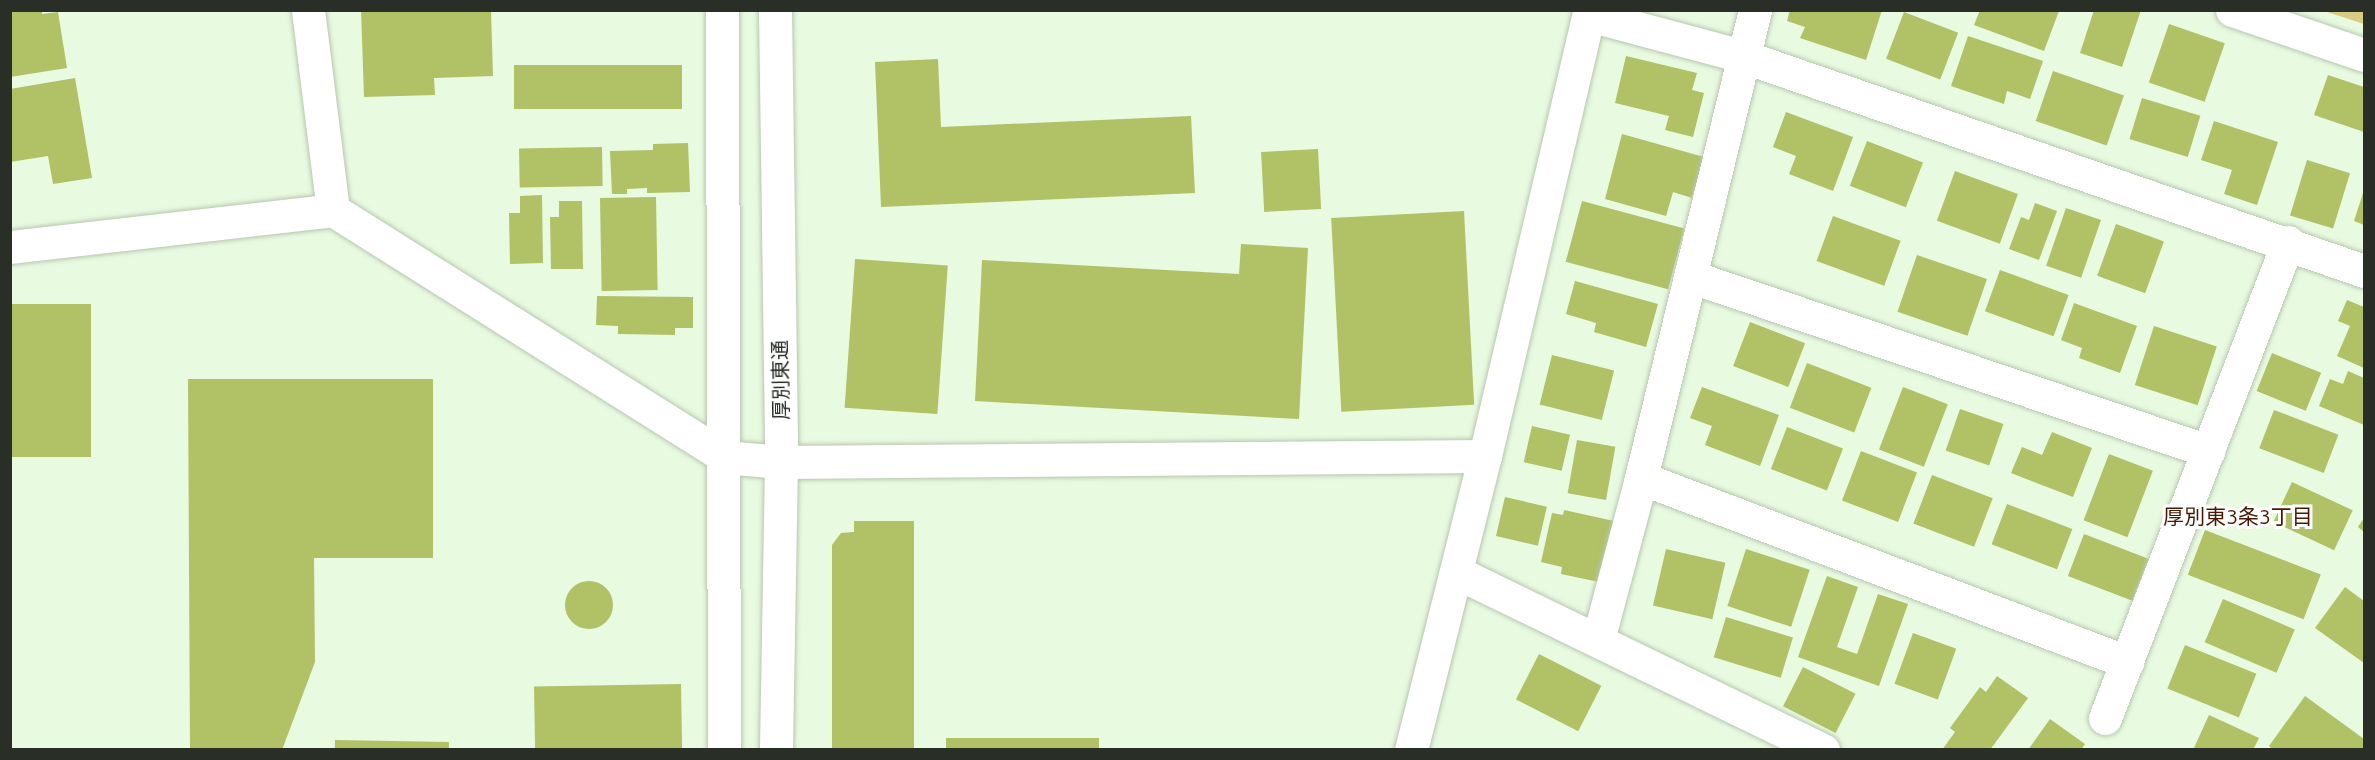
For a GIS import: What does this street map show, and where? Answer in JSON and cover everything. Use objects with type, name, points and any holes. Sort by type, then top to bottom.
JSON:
[{"type":"street","points":[[308,10],[333,210]]},
{"type":"street","points":[[722,10],[724,750]]},
{"type":"street","name":"厚別東通","points":[[775,10],[781,462],[776,750]]},
{"type":"street","points":[[1598,640],[1692,277],[1742,56],[1755,10]]},
{"type":"street","points":[[2232,10],[2364,55]]},
{"type":"street","points":[[1411,750],[1485,456],[1590,13],[1742,56],[2288,242],[2364,271]]},
{"type":"street","points":[[10,248],[333,210],[725,457],[781,462],[1485,456]]},
{"type":"street","points":[[2104,718],[2288,242]]},
{"type":"street","points":[[1692,277],[2208,451]]},
{"type":"street","points":[[1641,478],[2127,662]]},
{"type":"street","points":[[1456,572],[1823,750]]},
{"type":"shaded area","points":[[2324,11],[2364,11],[2364,24]]},
{"type":"building","points":[[10,10],[42,10],[42,14],[58,12],[67,68],[10,77]]},
{"type":"building","points":[[361,10],[491,10],[493,76],[434,78],[435,95],[364,97]]},
{"type":"building","points":[[1790,10],[1882,10],[1866,60],[1800,38],[1805,27],[1787,21]]},
{"type":"building","points":[[1980,10],[2059,11],[2044,51],[1974,25]]},
{"type":"building","points":[[2094,10],[2141,10],[2122,67],[2080,53]]},
{"type":"building","points":[[1904,12],[1958,33],[1940,79],[1886,59]]},
{"type":"building","points":[[2169,24],[2225,43],[2205,102],[2149,83]]},
{"type":"building","points":[[1968,36],[2043,61],[2030,99],[2007,91],[2004,104],[1951,86]]},
{"type":"building","points":[[1626,56],[1697,73],[1692,90],[1704,93],[1693,137],[1665,130],[1669,116],[1615,103]]},
{"type":"building","points":[[938,59],[941,127],[1191,116],[1195,193],[881,207],[875,62]]},
{"type":"building","points":[[514,65],[682,65],[682,109],[514,109]]},
{"type":"building","points":[[2053,71],[2124,95],[2107,146],[2036,121]]},
{"type":"building","points":[[2328,75],[2364,87],[2364,132],[2314,115]]},
{"type":"building","points":[[75,78],[92,178],[53,184],[48,156],[10,162],[10,89]]},
{"type":"building","points":[[2142,98],[2200,116],[2188,157],[2129,139]]},
{"type":"building","points":[[1786,112],[1853,137],[1833,191],[1789,174],[1796,156],[1773,147]]},
{"type":"building","points":[[2214,121],[2278,142],[2257,205],[2224,194],[2232,170],[2201,160]]},
{"type":"building","points":[[1622,134],[1704,157],[1692,198],[1673,192],[1666,216],[1605,199]]},
{"type":"building","points":[[1867,141],[1923,163],[1906,207],[1850,186]]},
{"type":"building","points":[[688,143],[690,192],[647,193],[647,188],[627,189],[627,194],[612,194],[610,151],[653,150],[653,144]]},
{"type":"building","points":[[602,147],[603,186],[520,187],[519,148]]},
{"type":"building","points":[[1318,149],[1321,209],[1264,212],[1261,152]]},
{"type":"building","points":[[2307,160],[2350,173],[2333,229],[2290,215]]},
{"type":"building","points":[[1955,171],[2018,194],[2000,244],[1937,221]]},
{"type":"building","points":[[2364,190],[2364,225],[2354,221]]},
{"type":"building","points":[[542,195],[543,263],[510,264],[509,213],[520,213],[520,196]]},
{"type":"building","points":[[656,197],[658,290],[602,291],[600,198]]},
{"type":"building","points":[[559,201],[582,201],[583,269],[551,269],[550,217],[559,217]]},
{"type":"building","points":[[1582,201],[1684,228],[1668,289],[1566,262]]},
{"type":"building","points":[[2035,203],[2057,211],[2039,260],[2009,249],[2021,217],[2029,220]]},
{"type":"building","points":[[2066,208],[2101,220],[2081,278],[2046,266]]},
{"type":"building","points":[[1464,211],[1474,405],[1341,412],[1331,218]]},
{"type":"building","points":[[1833,216],[1901,241],[1884,286],[1817,261]]},
{"type":"building","points":[[2116,224],[2164,241],[2145,293],[2097,276]]},
{"type":"building","points":[[1241,244],[1308,248],[1299,419],[975,401],[982,260],[1239,274]]},
{"type":"building","points":[[1917,255],[1987,279],[1967,336],[1897,312]]},
{"type":"building","points":[[855,259],[948,265],[937,414],[845,408]]},
{"type":"building","points":[[2000,270],[2069,295],[2054,336],[1985,311]]},
{"type":"building","points":[[1575,281],[1658,304],[1646,347],[1594,332],[1596,323],[1566,314]]},
{"type":"building","points":[[597,296],[693,297],[693,328],[675,328],[675,335],[618,334],[618,326],[596,325]]},
{"type":"building","points":[[2347,300],[2364,307],[2364,368],[2337,356],[2350,326],[2338,321]]},
{"type":"building","points":[[2074,303],[2137,326],[2120,373],[2079,358],[2082,348],[2061,340]]},
{"type":"building","points":[[10,304],[91,304],[91,457],[10,457]]},
{"type":"building","points":[[1750,322],[1805,343],[1788,387],[1733,366]]},
{"type":"building","points":[[2154,326],[2217,346],[2198,405],[2135,385]]},
{"type":"building","points":[[2272,353],[2321,373],[2306,411],[2257,391]]},
{"type":"building","points":[[1552,355],[1614,370],[1602,420],[1540,404]]},
{"type":"building","points":[[1807,363],[1871,388],[1854,433],[1790,408]]},
{"type":"building","points":[[2348,371],[2364,378],[2364,425],[2319,406],[2330,379],[2343,384]]},
{"type":"building","points":[[188,379],[433,379],[433,558],[314,558],[315,662],[282,750],[190,750]]},
{"type":"building","points":[[1702,387],[1779,415],[1760,466],[1705,445],[1712,426],[1690,418]]},
{"type":"building","points":[[1903,387],[1948,404],[1924,467],[1879,450]]},
{"type":"building","points":[[1960,409],[2003,424],[1989,466],[1946,451]]},
{"type":"building","points":[[2274,410],[2338,435],[2324,473],[2259,448]]},
{"type":"building","points":[[1532,426],[1570,435],[1562,471],[1524,462]]},
{"type":"building","points":[[1787,427],[1843,449],[1827,491],[1771,469]]},
{"type":"building","points":[[2052,432],[2092,448],[2073,497],[2011,473],[2022,447],[2042,455]]},
{"type":"building","points":[[1577,440],[1615,447],[1606,500],[1568,493]]},
{"type":"building","points":[[1861,451],[1917,473],[1898,522],[1842,500]]},
{"type":"building","points":[[2109,454],[2153,471],[2127,537],[2084,520]]},
{"type":"building","points":[[1932,475],[1993,498],[1974,547],[1913,524]]},
{"type":"building","points":[[2292,482],[2353,510],[2334,550],[2273,522]]},
{"type":"building","points":[[1505,497],[1547,507],[1538,546],[1496,536]]},
{"type":"building","points":[[2007,504],[2072,529],[2057,569],[1992,544]]},
{"type":"building","points":[[1564,510],[1614,521],[1599,582],[1561,574],[1562,567],[1541,562],[1552,513],[1563,515]]},
{"type":"building","points":[[2364,518],[2364,532],[2358,527]]},
{"type":"building","points":[[854,521],[914,521],[914,750],[832,750],[832,545],[841,533],[854,532]]},
{"type":"building","points":[[2205,530],[2321,574],[2304,619],[2188,575]]},
{"type":"building","points":[[2084,534],[2148,559],[2132,601],[2068,576]]},
{"type":"building","points":[[1666,549],[1725,563],[1712,619],[1653,606]]},
{"type":"building","points":[[1746,549],[1810,570],[1791,627],[1727,606]]},
{"type":"building","points":[[1827,576],[1858,587],[1837,647],[1857,654],[1878,594],[1908,604],[1879,686],[1798,657]]},
{"type":"building","points":[[589,581],[606,588],[613,605],[606,622],[589,629],[572,622],[565,605],[572,588]]},
{"type":"building","points":[[2345,587],[2364,601],[2364,663],[2315,628]]},
{"type":"building","points":[[2223,599],[2295,629],[2276,673],[2205,642]]},
{"type":"building","points":[[1726,617],[1793,637],[1781,678],[1714,657]]},
{"type":"building","points":[[1913,633],[1956,649],[1938,699],[1895,684]]},
{"type":"building","points":[[2185,645],[2256,674],[2239,717],[2167,689]]},
{"type":"building","points":[[1539,654],[1601,686],[1578,731],[1516,699]]},
{"type":"building","points":[[1803,667],[1856,694],[1836,733],[1783,706]]},
{"type":"building","points":[[1997,676],[2028,698],[1990,750],[1942,750],[1955,732],[1950,728],[1980,687],[1986,692]]},
{"type":"building","points":[[681,684],[682,750],[535,750],[534,687]]},
{"type":"building","points":[[2305,696],[2364,739],[2364,750],[2273,750],[2269,746]]},
{"type":"building","points":[[2209,715],[2259,738],[2253,750],[2193,750]]},
{"type":"building","points":[[2050,719],[2085,744],[2081,750],[2028,750]]},
{"type":"building","points":[[946,738],[1099,738],[1099,750],[946,750]]},
{"type":"building","points":[[335,740],[449,742],[449,750],[335,750]]},
{"type":"district","name":"厚別東3条3丁目","points":[[2238,516]]}]
